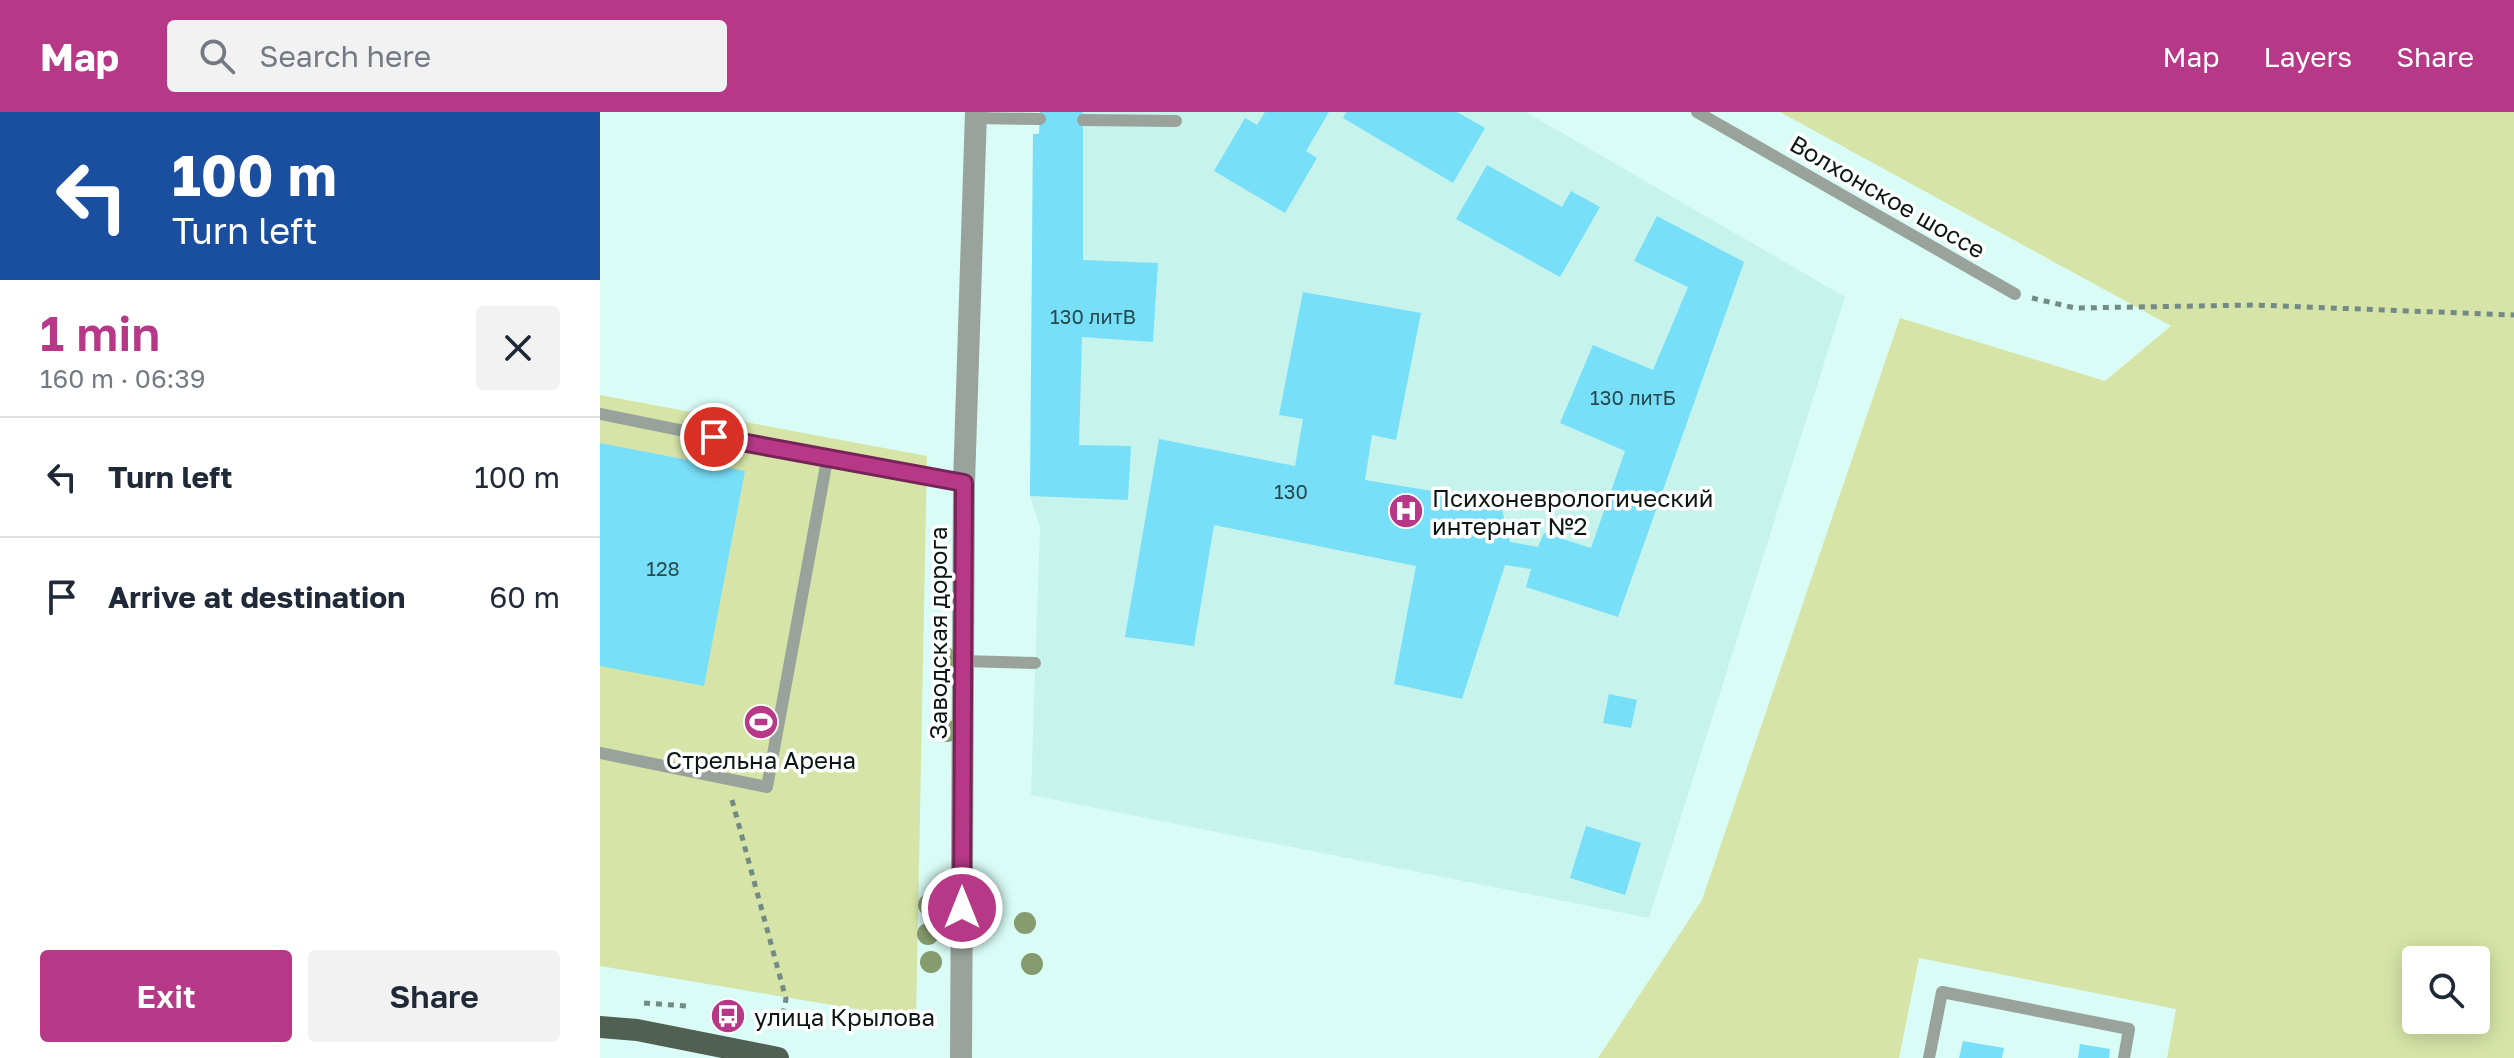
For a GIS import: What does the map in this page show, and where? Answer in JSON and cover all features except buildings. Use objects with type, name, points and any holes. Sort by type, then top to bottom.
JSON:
[{"type":"main road","points":[[600,1027],[637,1030],[778,1058]]},
{"type":"street","name":"Заводская дорога","points":[[961,1058],[964,483],[976,115]]},
{"type":"lane","name":"Волхонское шоссе","points":[[1697,112],[2015,294]]},
{"type":"lane","points":[[976,115],[1040,119]]},
{"type":"lane","points":[[1083,120],[1176,121]]},
{"type":"lane","points":[[600,414],[827,460],[964,483]]},
{"type":"lane","points":[[600,753],[767,787],[827,460]]},
{"type":"lane","points":[[962,661],[1035,663]]},
{"type":"lane","points":[[1929,1058],[1942,992],[2129,1029],[2124,1058]]},
{"type":"path","points":[[2015,294],[2075,308],[2255,305],[2514,315]]},
{"type":"path","points":[[726,778],[786,999],[782,1019]]},
{"type":"shaded area","name":"Психоневрологический интернат №2","points":[[1040,112],[1526,112],[1845,297],[1649,918],[1031,795],[1040,527],[1030,496],[1033,134],[1039,133]]},
{"type":"green space","points":[[1780,112],[2514,112],[2514,1058],[2167,1058],[2176,1009],[1919,958],[1899,1058],[1598,1058],[1702,900],[1900,318],[2105,381],[2171,326]]},
{"type":"green space","name":"Стрельна Арена","points":[[600,395],[927,456],[916,1019],[600,966]]},
{"type":"place","name":"Психоневрологический интернат №2","points":[[1406,511]]},
{"type":"place","name":"Стрельна Арена","points":[[761,722]]},
{"type":"place","name":"улица Крылова","points":[[728,1016]]},
{"type":"route","points":[[714,437],[928,479],[964,483],[962,908]]}]
